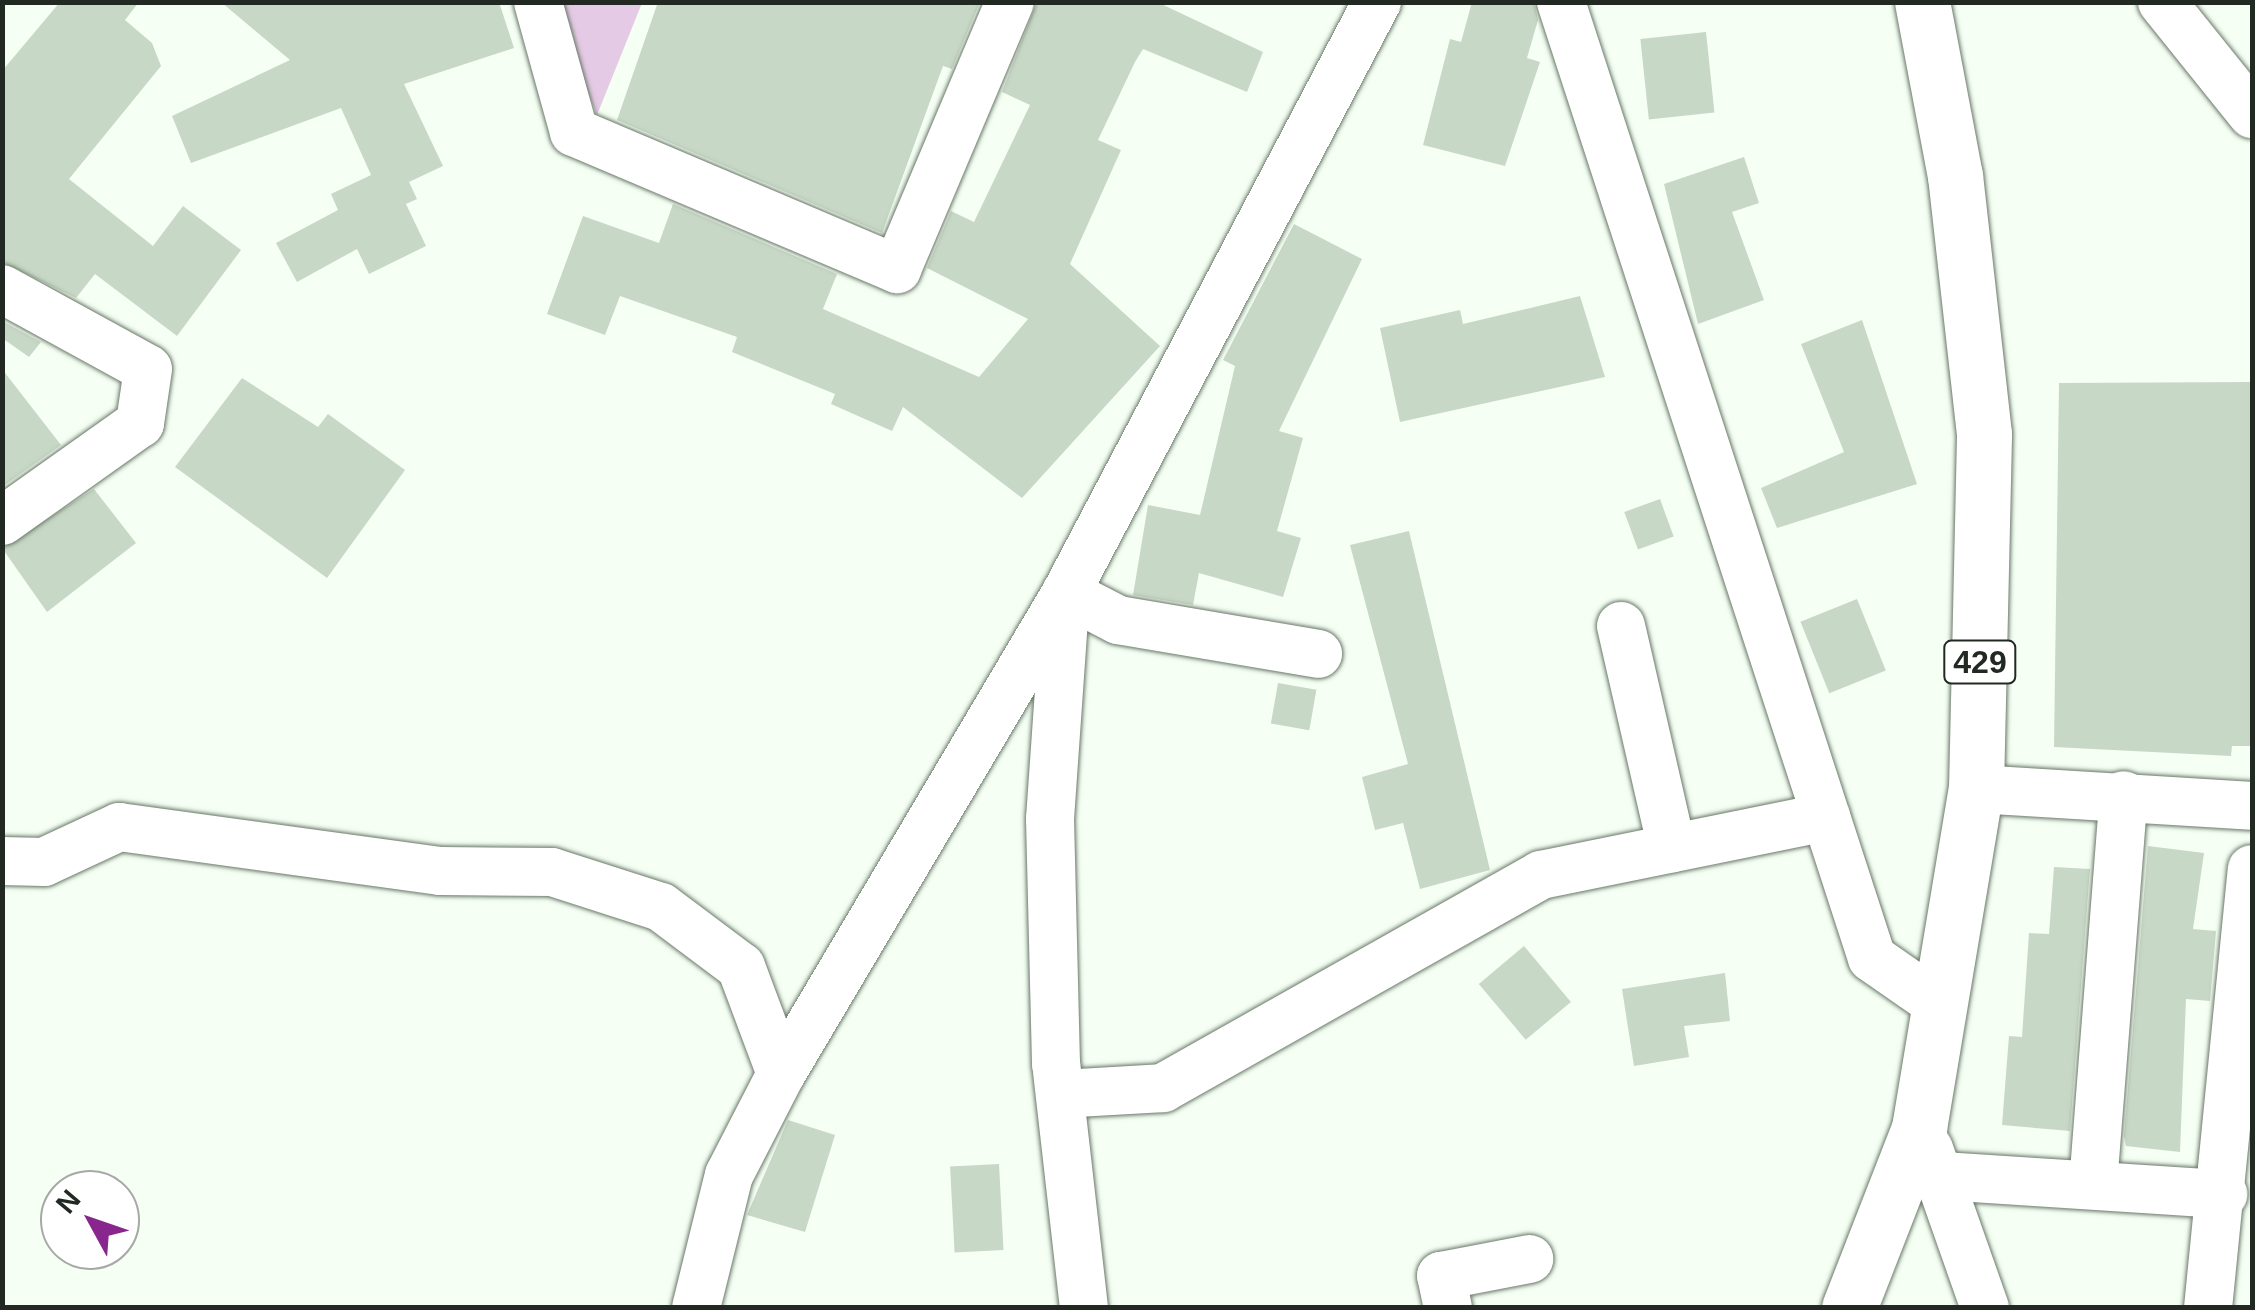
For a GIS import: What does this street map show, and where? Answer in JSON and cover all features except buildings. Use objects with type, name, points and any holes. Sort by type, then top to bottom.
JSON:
[{"type":"highway","name":"429","points":[[1849,1308],[1918,1128],[1942,1006],[1976,789],[1984,434],[1956,176],[1922,2]]},
{"type":"street","points":[[538,2],[574,132],[897,269],[1010,2]]},
{"type":"street","points":[[696,1308],[729,1175],[781,1074],[1066,593],[1377,2]]},
{"type":"street","points":[[1560,2],[1872,958],[1942,1006]]},
{"type":"street","points":[[2162,2],[2252,114]]},
{"type":"street","points":[[2,289],[148,369],[140,423],[2,521]]},
{"type":"street","points":[[1066,593],[1118,620],[1318,654]]},
{"type":"street","points":[[1066,593],[1050,819],[1060,1094],[1084,1308]]},
{"type":"street","points":[[1621,626],[1672,848]]},
{"type":"street","points":[[1976,789],[2124,795],[2252,806]]},
{"type":"street","points":[[2093,1184],[2124,795]]},
{"type":"street","points":[[1060,1094],[1163,1088],[1541,875],[1826,817]]},
{"type":"street","points":[[2,861],[44,862],[119,826],[440,871],[552,872],[661,906],[741,967],[781,1074]]},
{"type":"street","points":[[2208,1308],[2223,1194],[2252,869]]},
{"type":"street","points":[[1918,1128],[1943,1176],[1985,1308]]},
{"type":"street","points":[[1943,1176],[2223,1194]]},
{"type":"street","points":[[1448,1308],[1441,1276],[1529,1260]]},
{"type":"shaded area","points":[[554,3],[642,3],[597,115],[557,16]]}]
